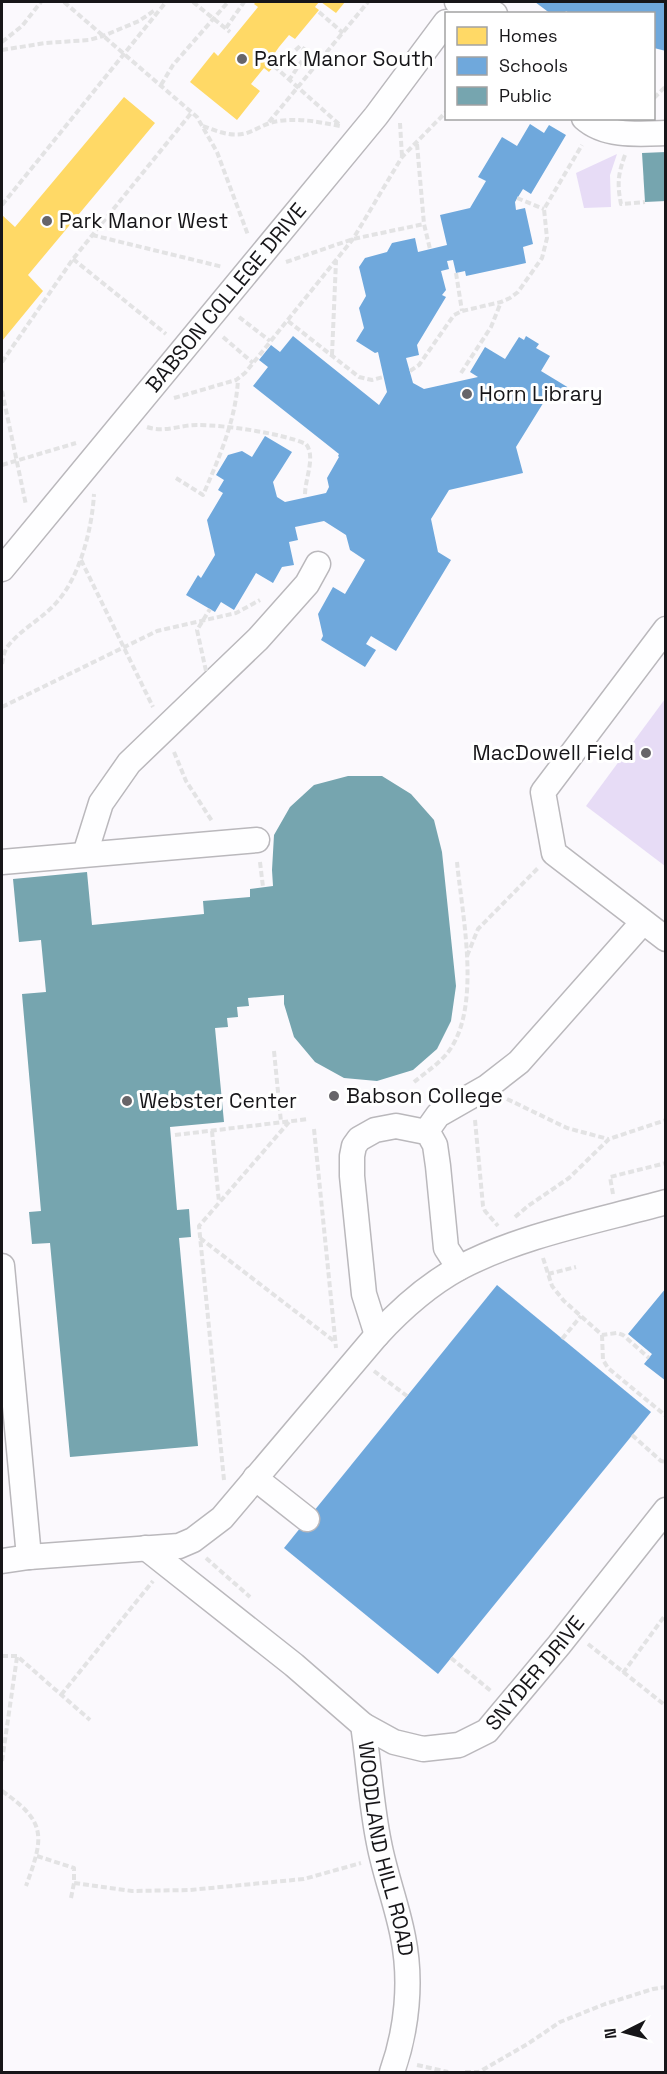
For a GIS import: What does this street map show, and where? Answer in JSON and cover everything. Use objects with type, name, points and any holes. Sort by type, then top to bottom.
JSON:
[{"type":"street","points":[[457,9],[480,12]]},
{"type":"street","name":"BABSON COLLEGE DRIVE","points":[[2,569],[376,116],[445,25]]},
{"type":"street","points":[[588,122],[633,135],[666,133]]},
{"type":"street","points":[[85,854],[101,803],[129,763],[258,639],[307,584],[318,564]]},
{"type":"street","points":[[666,629],[543,792],[554,853],[666,939]]},
{"type":"street","points":[[2,862],[257,840]]},
{"type":"street","points":[[426,1132],[438,1114],[480,1091],[519,1062],[642,921]]},
{"type":"street","points":[[377,1335],[364,1294],[352,1176],[354,1146],[359,1139],[375,1130],[396,1126],[426,1132],[435,1145],[446,1248],[459,1269]]},
{"type":"street","points":[[2,1561],[28,1557],[155,1556],[193,1540],[222,1518],[377,1335],[394,1316],[422,1293],[459,1269],[510,1246],[666,1202]]},
{"type":"street","points":[[2,1266],[28,1557]]},
{"type":"street","points":[[255,1478],[307,1519]]},
{"type":"street","name":"SNYDER DRIVE","points":[[363,1725],[394,1742],[423,1749],[459,1745],[487,1731],[560,1645],[666,1510]]},
{"type":"street","name":"WOODLAND HILL ROAD","points":[[155,1556],[294,1665],[363,1725],[379,1843],[404,1939],[408,1995],[394,2066]]},
{"type":"path","points":[[2,42],[22,26],[41,2]]},
{"type":"path","points":[[64,2],[192,112],[217,152],[243,227],[260,258]]},
{"type":"path","points":[[2,50],[45,43],[89,40],[103,36],[139,21],[166,2]]},
{"type":"path","points":[[193,2],[228,30],[244,2]]},
{"type":"path","points":[[161,85],[173,65],[228,2]]},
{"type":"path","points":[[269,122],[368,2]]},
{"type":"path","points":[[2,205],[124,55],[160,7]]},
{"type":"path","points":[[319,12],[343,33]]},
{"type":"path","points":[[202,126],[233,135],[245,134],[269,122],[290,120],[312,120],[343,127],[275,68],[300,46],[308,52],[289,80]]},
{"type":"path","points":[[655,97],[666,86]]},
{"type":"path","points":[[2,362],[73,259],[192,112]]},
{"type":"path","points":[[168,399],[238,379],[288,321],[353,239],[402,157],[445,114]]},
{"type":"path","points":[[393,125],[400,116],[402,157]]},
{"type":"path","points":[[410,371],[419,365],[446,324],[462,311],[501,302],[518,292],[542,258],[547,238],[544,209],[588,122]]},
{"type":"path","points":[[633,135],[617,185],[621,204],[645,202]]},
{"type":"path","points":[[417,143],[424,225],[430,249]]},
{"type":"path","points":[[517,198],[544,209]]},
{"type":"path","points":[[286,255],[282,262],[291,261],[353,239],[424,225]]},
{"type":"path","points":[[92,235],[229,269]]},
{"type":"path","points":[[73,259],[171,339]]},
{"type":"path","points":[[332,356],[336,261]]},
{"type":"path","points":[[456,273],[462,311]]},
{"type":"path","points":[[461,373],[491,327],[501,302]]},
{"type":"path","points":[[234,322],[245,309]]},
{"type":"path","points":[[239,316],[270,341]]},
{"type":"path","points":[[288,321],[364,380],[383,377]]},
{"type":"path","points":[[229,328],[222,337],[253,363]]},
{"type":"path","points":[[176,478],[203,495],[224,447],[237,393],[238,379]]},
{"type":"path","points":[[2,391],[28,513]]},
{"type":"path","points":[[2,465],[89,439],[133,435],[140,425],[160,430],[196,425],[229,428],[275,435],[306,444],[311,453],[311,459],[305,495]]},
{"type":"path","points":[[2,664],[6,648],[56,603],[68,587],[81,560],[91,517],[94,491]]},
{"type":"path","points":[[81,560],[164,728],[186,782],[214,824]]},
{"type":"path","points":[[2,707],[157,631],[236,613],[269,595]]},
{"type":"path","points":[[206,671],[197,630],[210,609]]},
{"type":"path","points":[[236,613],[238,620]]},
{"type":"path","points":[[257,840],[263,887]]},
{"type":"path","points":[[466,957],[478,929],[554,853]]},
{"type":"path","points":[[414,1082],[446,1055],[460,1029],[466,1004],[466,957],[457,862]]},
{"type":"path","points":[[274,1051],[281,1122]]},
{"type":"path","points":[[502,1230],[483,1206],[480,1091],[567,1128],[609,1139]]},
{"type":"path","points":[[175,1135],[309,1119]]},
{"type":"path","points":[[510,1222],[528,1206],[569,1178],[609,1139],[666,1120]]},
{"type":"path","points":[[225,1490],[199,1226],[289,1122]]},
{"type":"path","points":[[314,1129],[337,1358]]},
{"type":"path","points":[[212,1131],[219,1202]]},
{"type":"path","points":[[200,1238],[335,1341]]},
{"type":"path","points":[[540,1253],[552,1286],[564,1301],[602,1335],[603,1360],[608,1368],[666,1416]]},
{"type":"path","points":[[548,1274],[576,1267]]},
{"type":"path","points":[[562,1339],[581,1316]]},
{"type":"path","points":[[602,1335],[617,1333],[622,1335],[649,1358]]},
{"type":"path","points":[[371,1369],[407,1396]]},
{"type":"path","points":[[632,1435],[666,1462]]},
{"type":"path","points":[[193,1540],[200,1553],[237,1584],[257,1605]]},
{"type":"path","points":[[62,1695],[150,1588],[155,1556]]},
{"type":"path","points":[[623,1673],[666,1614]]},
{"type":"path","points":[[587,1640],[589,1646],[666,1706]]},
{"type":"path","points":[[2,1656],[17,1656],[90,1720]]},
{"type":"path","points":[[2,1761],[17,1656]]},
{"type":"path","points":[[451,1658],[496,1696]]},
{"type":"path","points":[[2,1791],[22,1805],[34,1820],[39,1839],[38,1856],[26,1886]]},
{"type":"path","points":[[38,1856],[74,1868],[71,1898]]},
{"type":"path","points":[[74,1883],[132,1891],[190,1890],[304,1879],[365,1862]]},
{"type":"path","points":[[465,2073],[479,2072],[560,2022],[605,2004],[666,1987]]},
{"type":"path","points":[[394,2066],[448,2073]]},
{"type":"shaded area","points":[[617,154],[610,175],[611,207],[584,208],[576,173]]},
{"type":"shaded area","name":"MacDowell Field","points":[[665,699],[665,866],[586,806]]},
{"type":"building: Homes","name":"Park Manor South","points":[[256,2],[319,2],[315,7],[319,10],[295,39],[289,35],[272,57],[278,61],[269,72],[264,68],[251,84],[260,91],[237,120],[190,82],[214,52],[218,56],[258,7],[254,4]]},
{"type":"building: Homes","name":"Park Manor South","points":[[321,2],[345,2],[336,13]]},
{"type":"building: Homes","name":"Park Manor West","points":[[124,97],[155,123],[28,275],[43,291],[2,341],[2,215],[15,227]]},
{"type":"building: Schools","points":[[535,2],[666,2],[666,51],[655,48],[655,12],[548,12]]},
{"type":"building: Schools","name":"Horn Library","points":[[530,124],[544,133],[549,125],[566,135],[531,194],[523,189],[515,202],[516,210],[525,208],[533,244],[523,247],[526,263],[466,276],[465,271],[456,273],[453,260],[447,261],[449,269],[441,271],[446,290],[442,295],[446,297],[417,345],[419,355],[406,358],[413,383],[424,389],[478,377],[470,372],[485,347],[505,359],[519,337],[524,340],[526,336],[539,344],[536,348],[550,356],[541,371],[569,388],[572,397],[562,399],[550,392],[516,447],[523,473],[449,490],[431,519],[438,552],[451,560],[396,651],[371,636],[366,644],[376,650],[365,667],[321,640],[323,636],[318,614],[333,587],[345,594],[365,560],[350,550],[346,535],[324,521],[295,527],[298,540],[289,542],[294,565],[282,567],[273,583],[256,573],[234,610],[221,602],[215,612],[186,595],[198,575],[201,578],[215,555],[207,520],[223,493],[218,490],[224,480],[216,475],[228,455],[242,451],[252,457],[265,436],[292,452],[273,482],[277,497],[285,502],[326,493],[329,487],[327,478],[339,457],[339,454],[253,386],[268,367],[259,360],[271,345],[280,352],[293,336],[379,405],[387,392],[378,352],[375,353],[356,341],[364,328],[359,308],[366,296],[359,267],[365,258],[387,252],[392,243],[415,238],[418,252],[447,245],[440,215],[470,208],[486,181],[478,177],[502,137],[517,146]]},
{"type":"building: Schools","points":[[497,1285],[651,1412],[438,1674],[284,1548]]},
{"type":"building: Schools","points":[[666,1288],[666,1381],[644,1364],[652,1354],[628,1334]]},
{"type":"building: Public","points":[[666,152],[666,201],[645,202],[642,153]]},
{"type":"building: Public","name":"Webster Center","points":[[348,776],[382,776],[411,794],[434,820],[442,852],[456,986],[451,1021],[437,1049],[413,1070],[377,1081],[344,1078],[315,1062],[294,1037],[284,1004],[284,995],[248,998],[249,1006],[237,1007],[238,1017],[227,1018],[228,1027],[215,1028],[224,1122],[170,1127],[177,1210],[189,1209],[191,1237],[179,1238],[198,1446],[70,1457],[50,1243],[32,1244],[29,1212],[41,1211],[22,994],[46,992],[41,940],[19,942],[13,879],[87,872],[92,925],[204,914],[203,901],[250,897],[250,889],[273,886],[274,835],[290,807],[314,785]]},
{"type":"place","name":"Park Manor South","points":[[242,59]]},
{"type":"place","name":"Park Manor West","points":[[47,221]]},
{"type":"place","name":"Horn Library","points":[[467,394]]},
{"type":"place","name":"MacDowell Field","points":[[646,753]]},
{"type":"place","name":"Babson College","points":[[334,1096]]},
{"type":"place","name":"Webster Center","points":[[127,1101]]}]
